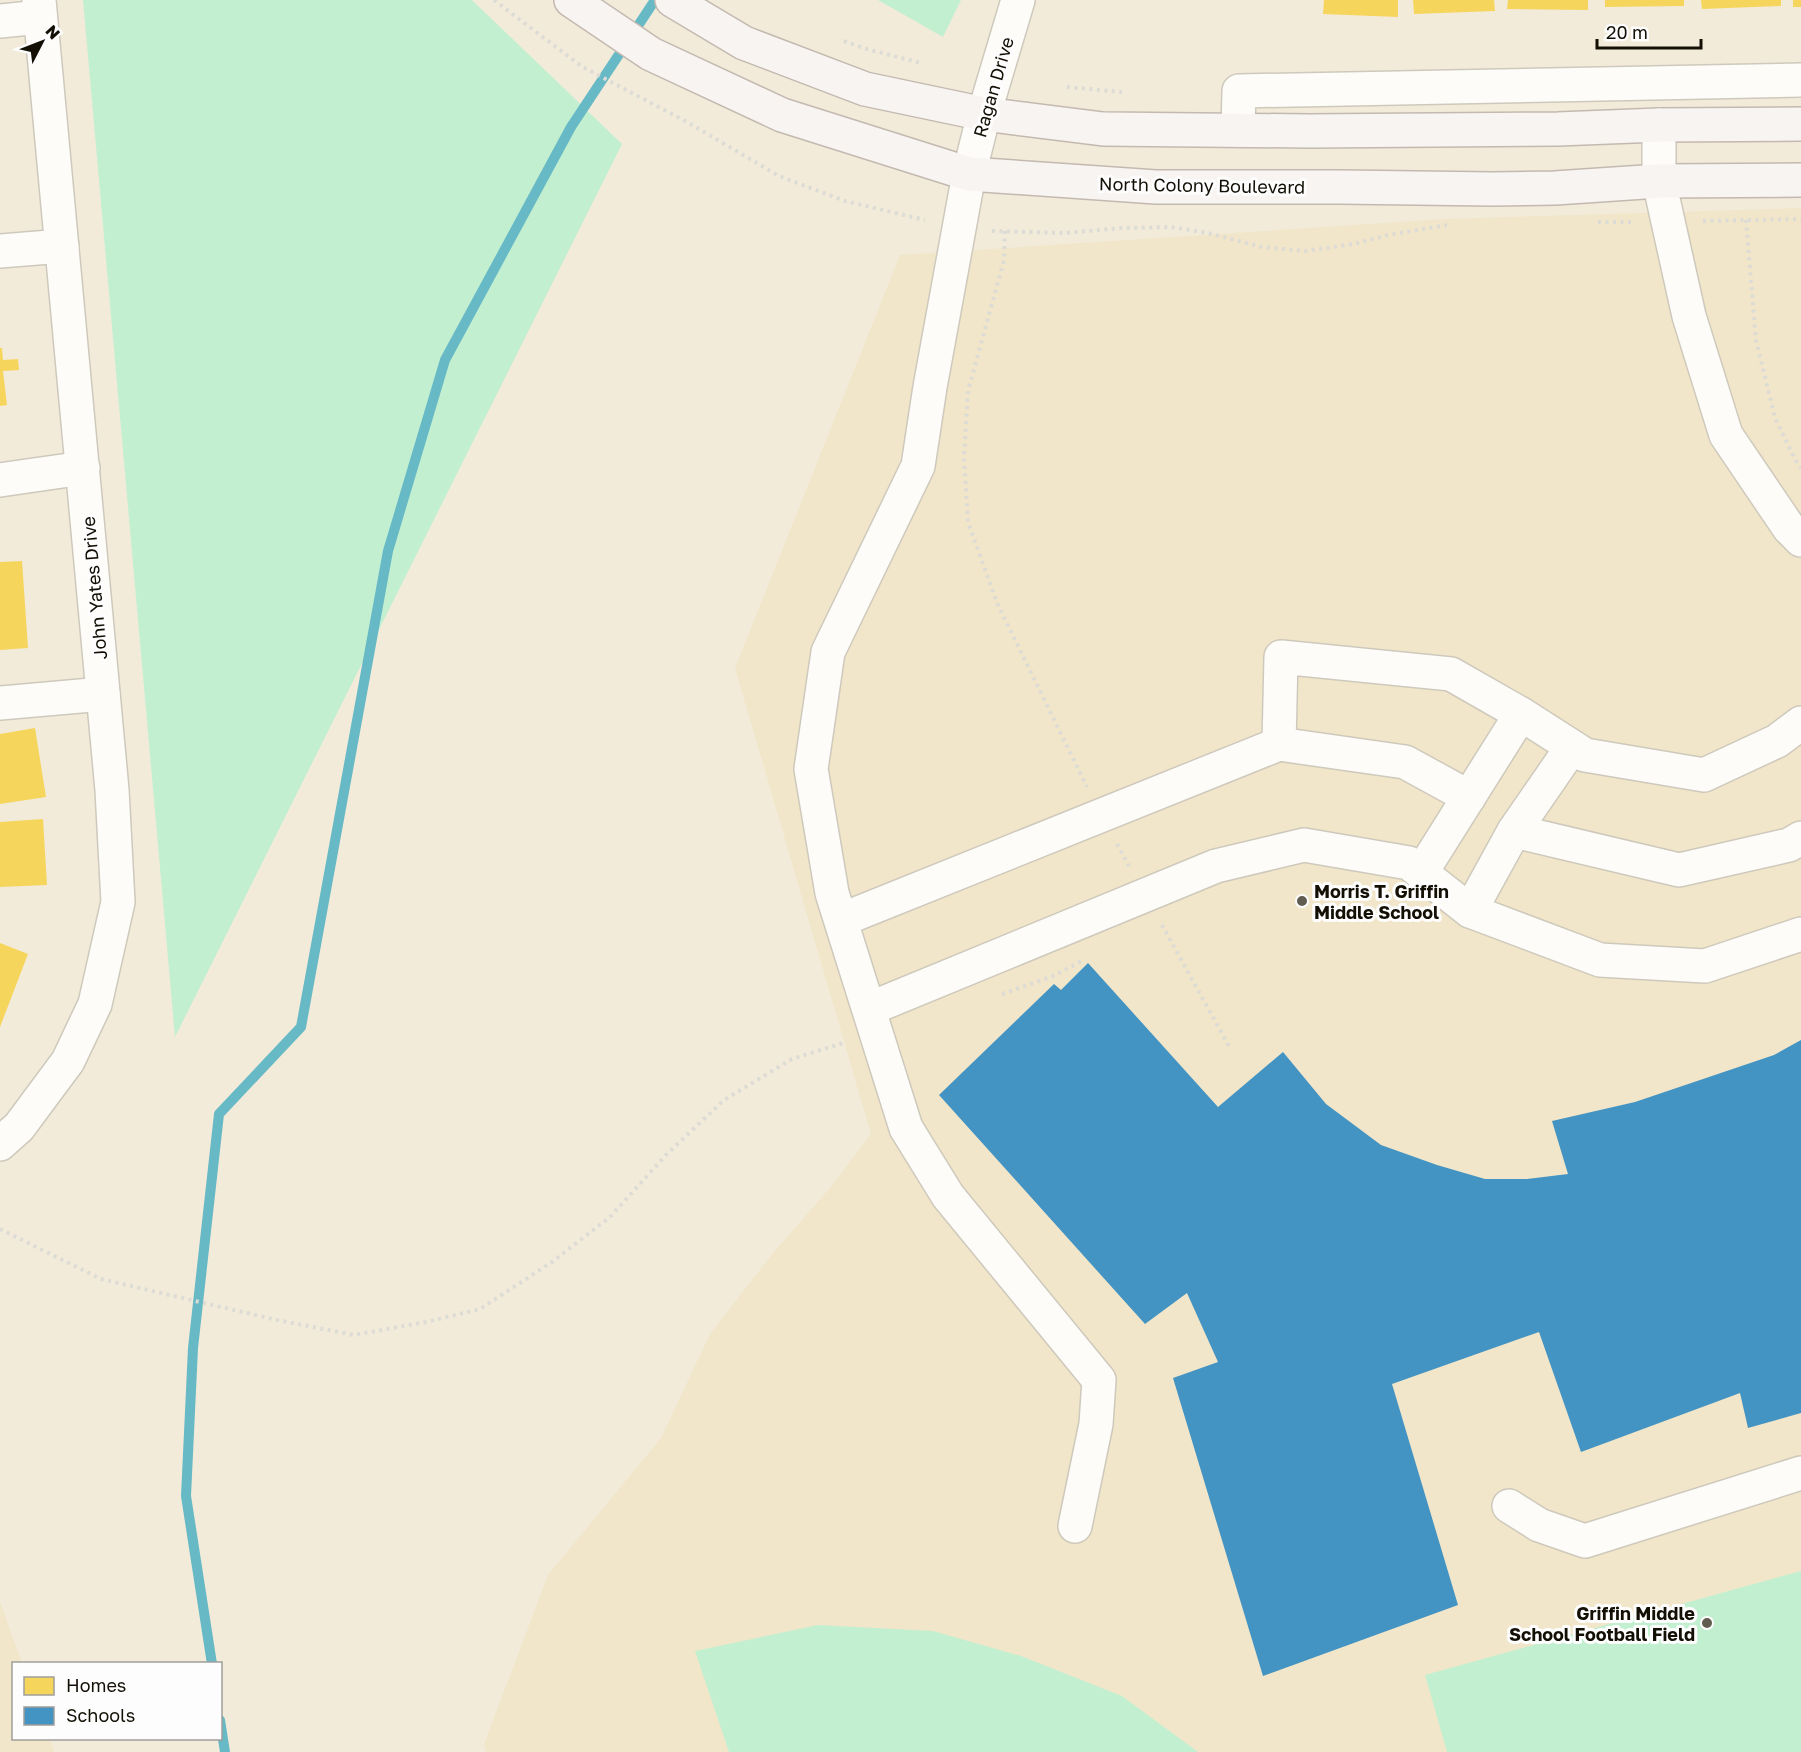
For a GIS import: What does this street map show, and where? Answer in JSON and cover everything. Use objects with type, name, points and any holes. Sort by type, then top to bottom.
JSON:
[{"type":"main road","name":"North Colony Boulevard","points":[[571,0],[651,54],[782,115],[969,174],[1156,188],[1492,189],[1555,188],[1659,181],[1801,180]]},
{"type":"main road","points":[[672,0],[744,43],[866,89],[984,114],[1103,129],[1310,131],[1801,124]]},
{"type":"street","name":"Ragan Drive","points":[[1018,0],[984,114],[969,174],[918,466],[828,652],[811,769],[832,893],[906,1128],[948,1196],[1099,1380],[1096,1424],[1075,1526]]},
{"type":"street","points":[[0,21],[40,8]]},
{"type":"street","name":"John Yates Drive","points":[[0,1144],[19,1127],[68,1061],[95,1004],[118,902],[112,790],[40,8]]},
{"type":"street","points":[[1238,130],[1239,91],[1801,80]]},
{"type":"street","points":[[1659,125],[1659,181],[1689,316],[1726,435],[1789,528],[1801,540]]},
{"type":"street","points":[[0,251],[62,246]]},
{"type":"street","points":[[0,480],[83,468]]},
{"type":"street","points":[[1279,744],[1281,657],[1451,674],[1521,714],[1585,755],[1704,775],[1789,732]]},
{"type":"street","points":[[0,702],[103,694]]},
{"type":"street","points":[[1421,873],[1521,714]]},
{"type":"street","points":[[841,920],[1279,744],[1405,762],[1469,797]]},
{"type":"street","points":[[1470,911],[1514,831],[1572,747]]},
{"type":"street","points":[[1514,831],[1679,870],[1789,845],[1801,838]]},
{"type":"street","points":[[872,1021],[1146,895],[1216,866],[1304,844],[1409,863],[1470,911],[1600,960],[1705,966],[1801,934]]},
{"type":"street","points":[[1509,1506],[1539,1525],[1585,1541],[1801,1473]]},
{"type":"path","points":[[1746,220],[1747,254],[1756,340],[1775,418],[1801,468]]},
{"type":"path","points":[[1005,231],[1004,260],[968,391],[964,457],[968,522],[997,603],[1101,815],[1230,1048]]},
{"type":"path","points":[[993,998],[1053,976],[1085,960]]},
{"type":"path","points":[[0,1229],[101,1279],[277,1320],[354,1335],[426,1322],[480,1309],[552,1262],[610,1217],[666,1155],[724,1100],[792,1059],[872,1021]]},
{"type":"shaded area","name":"Morris T. Griffin Middle School","points":[[1801,208],[1801,1752],[486,1752],[484,1744],[548,1575],[661,1438],[710,1334],[773,1253],[830,1188],[871,1134],[735,668],[900,255],[1444,219]]},
{"type":"shaded area","points":[[0,1602],[22,1662],[12,1662],[12,1740],[50,1740],[54,1752],[0,1752]]},
{"type":"green space","points":[[83,0],[472,0],[622,144],[175,1037]]},
{"type":"green space","points":[[878,0],[961,0],[943,37]]},
{"type":"green space","name":"Griffin Middle School Football Field","points":[[1801,1571],[1801,1752],[1447,1752],[1425,1675]]},
{"type":"green space","points":[[818,1625],[933,1631],[1021,1656],[1122,1696],[1198,1752],[729,1752],[695,1651]]},
{"type":"building: Homes","points":[[1324,0],[1398,0],[1398,17],[1323,14]]},
{"type":"building: Homes","points":[[1413,0],[1494,0],[1495,11],[1414,14]]},
{"type":"building: Homes","points":[[1508,0],[1588,0],[1588,10],[1507,9]]},
{"type":"building: Homes","points":[[1605,0],[1684,0],[1684,6],[1605,7]]},
{"type":"building: Homes","points":[[1701,0],[1781,0],[1781,6],[1702,9]]},
{"type":"building: Homes","points":[[1793,0],[1801,0],[1801,7],[1793,7]]},
{"type":"building: Homes","points":[[0,348],[2,348],[3,360],[18,359],[19,370],[3,371],[7,405],[0,406]]},
{"type":"building: Homes","points":[[22,561],[28,648],[0,650],[0,562]]},
{"type":"building: Homes","points":[[35,728],[46,797],[0,804],[0,734]]},
{"type":"building: Homes","points":[[43,819],[47,885],[0,887],[0,822]]},
{"type":"building: Homes","points":[[0,943],[28,954],[0,1027]]},
{"type":"building: Schools","points":[[1088,963],[1218,1107],[1283,1052],[1326,1104],[1381,1145],[1485,1179],[1527,1179],[1568,1174],[1552,1121],[1635,1102],[1774,1055],[1801,1040],[1801,1413],[1748,1428],[1740,1393],[1581,1452],[1539,1332],[1392,1384],[1458,1605],[1263,1676],[1173,1378],[1218,1362],[1187,1293],[1145,1324],[939,1095],[1054,984],[1061,990]]},
{"type":"waterway","points":[[212,1662],[186,1496],[193,1348],[219,1114],[301,1027],[388,551],[445,360],[571,127],[655,0]]},
{"type":"waterway","points":[[222,1733],[225,1752]]},
{"type":"place","name":"Morris T. Griffin Middle School","points":[[1302,901]]},
{"type":"place","name":"Griffin Middle School Football Field","points":[[1707,1623]]}]
